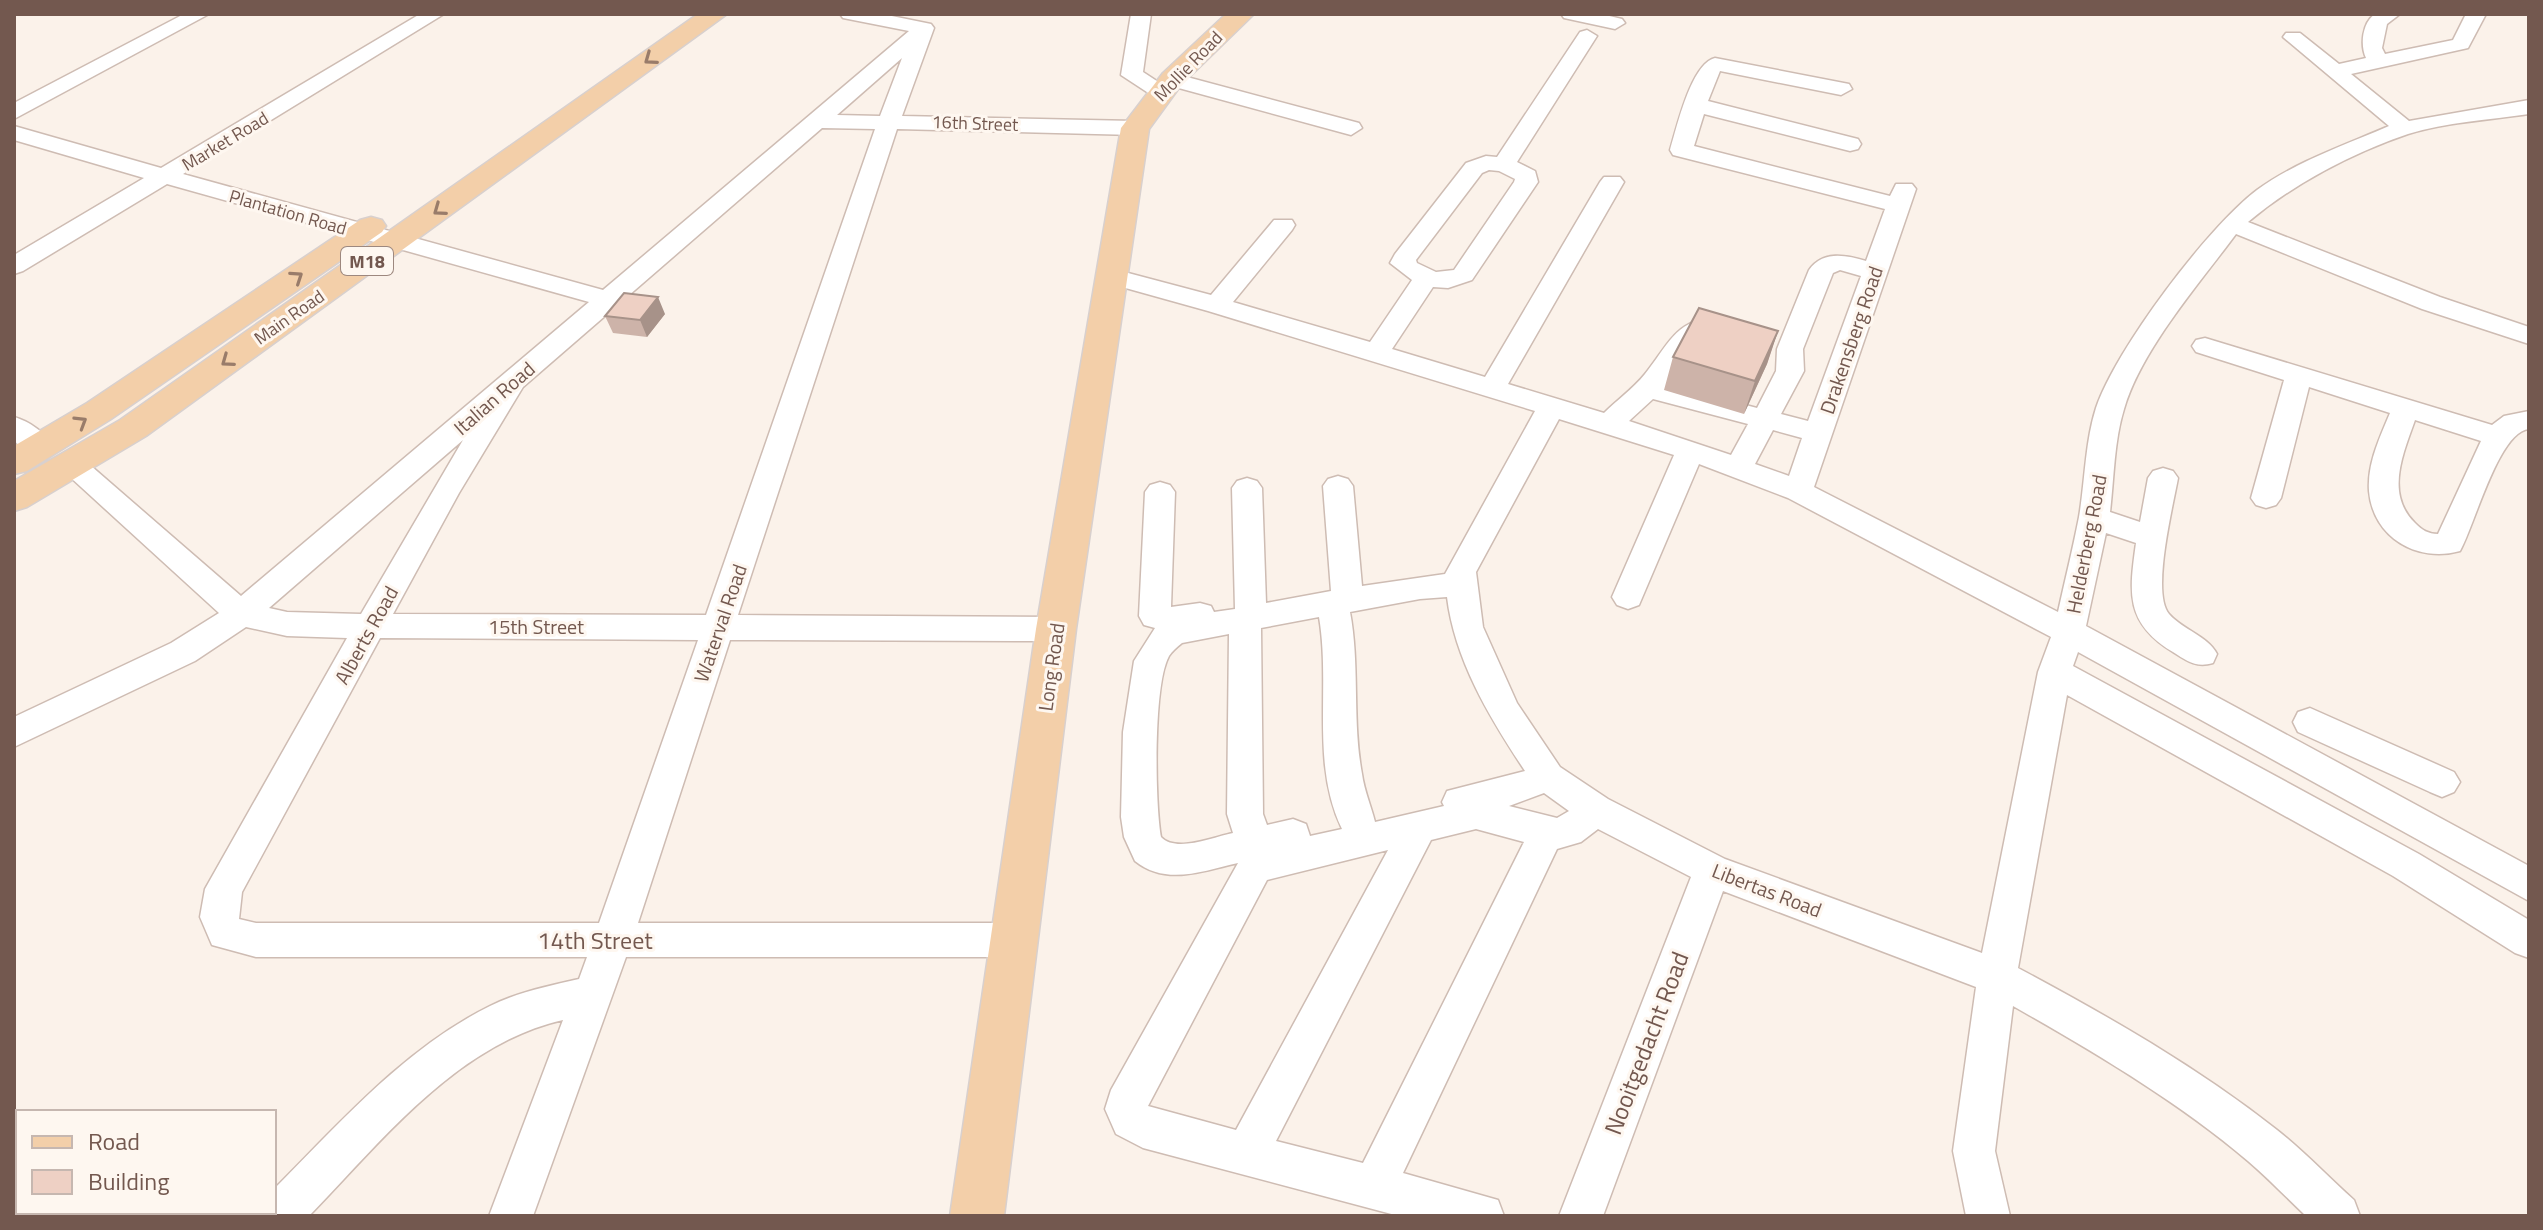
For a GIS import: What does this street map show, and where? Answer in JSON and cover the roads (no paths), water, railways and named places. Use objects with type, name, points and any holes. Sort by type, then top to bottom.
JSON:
[{"type":"main road","name":"Main Road","points":[[14,462],[361,233],[667,14]]},
{"type":"main road","name":"Main Road","points":[[14,498],[73,466],[154,414],[714,14]]},
{"type":"main road","name":"Mollie Road","points":[[1152,105],[1241,14]]},
{"type":"main road","name":"Long Road","points":[[977,1216],[1056,629],[1113,277],[1152,105]]},
{"type":"street","points":[[14,112],[199,14]]},
{"type":"street","name":"Market Road","points":[[14,266],[434,14]]},
{"type":"street","points":[[850,14],[932,21]]},
{"type":"street","points":[[1141,14],[1132,75],[1152,105],[1351,128]]},
{"type":"street","points":[[1571,14],[1615,23]]},
{"type":"street","points":[[2379,62],[2372,48],[2377,21],[2390,14]]},
{"type":"street","points":[[2335,71],[2461,44],[2476,14]]},
{"type":"street","name":"Waterval Road","points":[[511,1216],[613,939],[889,121],[932,21]]},
{"type":"street","name":"Italian Road","points":[[14,733],[183,652],[241,614],[932,21]]},
{"type":"street","points":[[1504,164],[1587,36]]},
{"type":"street","points":[[2293,37],[2404,128]]},
{"type":"street","points":[[1841,89],[1717,63],[1710,67],[1696,105],[1850,144]]},
{"type":"street","name":"16th Street","points":[[814,121],[889,121],[1152,105]]},
{"type":"street","name":"Drakensberg Road","points":[[1696,105],[1682,151],[1901,197],[1798,491]]},
{"type":"street","name":"Helderberg Road","points":[[1988,1216],[1974,1151],[1997,977],[2055,672],[2069,632],[2094,518],[2109,411],[2121,380],[2169,306],[2231,224],[2268,193],[2332,159],[2404,128],[2529,107]]},
{"type":"street","name":"Plantation Road","points":[[14,133],[361,233],[609,299]]},
{"type":"street","points":[[1486,163],[1504,164],[1522,171],[1527,176],[1526,182],[1463,275],[1449,281],[1427,277],[1407,268],[1404,259],[1474,168],[1486,163]]},
{"type":"street","points":[[1492,388],[1612,182]]},
{"type":"street","points":[[2231,224],[2431,303],[2529,336]]},
{"type":"street","points":[[1217,305],[1283,225]]},
{"type":"street","points":[[1739,467],[1790,371],[1790,349],[1822,270],[1827,264],[1836,262],[1875,272]]},
{"type":"street","points":[[1113,277],[1217,305],[1610,424],[1739,467],[1798,491],[2069,632],[2529,885]]},
{"type":"street","points":[[1376,353],[1427,277]]},
{"type":"street","points":[[1610,424],[1647,388],[1675,349],[1700,329],[1711,326],[1790,357]]},
{"type":"street","points":[[2406,408],[2291,372],[2205,346],[2500,437]]},
{"type":"street","points":[[2266,498],[2299,375]]},
{"type":"street","name":"Alberts Road","points":[[224,889],[445,492],[512,383]]},
{"type":"street","points":[[1647,388],[1818,433]]},
{"type":"street","points":[[1548,777],[1505,793],[1177,861],[1160,858],[1147,849],[1138,824],[1140,753],[1149,666],[1152,655],[1163,639],[1173,632],[1248,613],[1461,578],[1552,406]]},
{"type":"street","points":[[2406,408],[2382,477],[2383,499],[2397,526],[2415,541],[2426,545],[2449,543],[2506,426],[2529,420]]},
{"type":"street","points":[[14,426],[41,447]]},
{"type":"street","points":[[1628,597],[1690,450]]},
{"type":"street","name":"15th Street","points":[[73,466],[241,614],[287,624],[1056,629]]},
{"type":"street","points":[[2163,478],[2145,600],[2150,617],[2165,634],[2201,654]]},
{"type":"street","points":[[1338,486],[1340,728],[1344,774],[1357,822]]},
{"type":"street","points":[[1247,488],[1245,814],[1254,843]]},
{"type":"street","points":[[1160,492],[1155,616],[1169,619],[1248,613]]},
{"type":"street","points":[[2094,518],[2152,537]]},
{"type":"street","name":"Libertas Road","points":[[1461,578],[1467,627],[1503,710],[1548,777],[1595,810],[1712,870],[1997,977],[2092,1029],[2186,1090],[2263,1146],[2338,1216]]},
{"type":"street","points":[[2055,672],[2406,865],[2529,941]]},
{"type":"street","points":[[2310,722],[2430,777],[2407,817]]},
{"type":"street","points":[[1482,1216],[1143,1127],[1126,1114],[1126,1104],[1254,869],[1260,864],[1476,814],[1494,815],[1547,833],[1564,833],[1595,810]]},
{"type":"street","points":[[1245,1156],[1419,827]]},
{"type":"street","points":[[1374,1186],[1547,833]]},
{"type":"street","name":"Nooitgedacht Road","points":[[1581,1216],[1712,870]]},
{"type":"street","name":"14th Street","points":[[224,889],[218,908],[219,922],[226,933],[239,938],[1013,940]]},
{"type":"street","points":[[278,1216],[408,1090],[463,1043],[508,1017],[593,994]]}]
